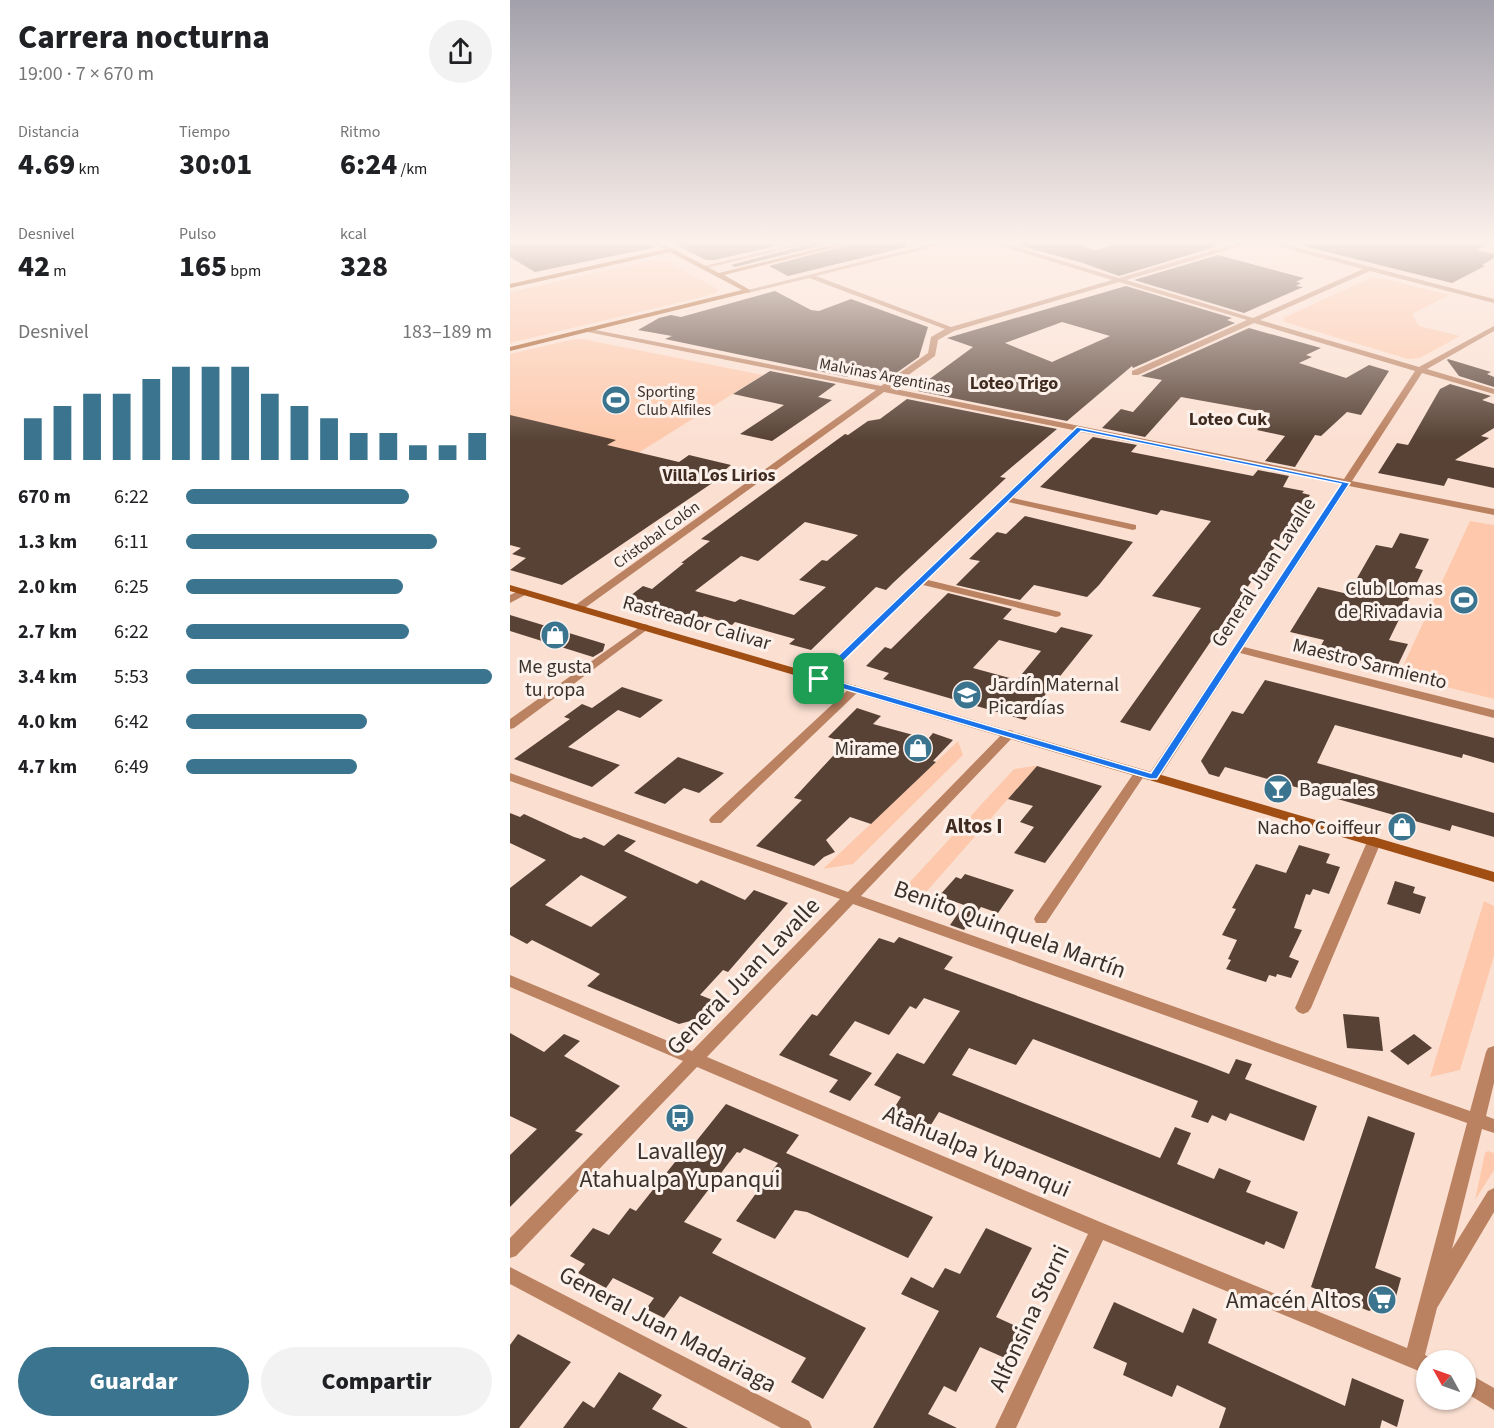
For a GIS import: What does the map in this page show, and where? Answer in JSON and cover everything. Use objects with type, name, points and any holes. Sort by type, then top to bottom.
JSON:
[{"type":"street","points":[[510,349],[684,307]]},
{"type":"street","points":[[891,307],[951,329],[1028,307]]},
{"type":"street","points":[[1208,307],[1494,392]]},
{"type":"street","points":[[1135,373],[1283,307]]},
{"type":"street","name":"General Juan Lavalle","points":[[1041,919],[1237,650],[1420,370],[1494,328]]},
{"type":"street","name":"Cristobal Colón","points":[[578,608],[932,354],[934,339],[951,329]]},
{"type":"street","name":"Malvinas Argentinas","points":[[588,330],[1494,512]]},
{"type":"street","points":[[819,679],[1079,429]]},
{"type":"street","points":[[1006,500],[1133,527]]},
{"type":"street","points":[[921,581],[1056,614]]},
{"type":"street","name":"Rastreador Calivar","points":[[510,588],[1494,877]]},
{"type":"street","points":[[510,600],[523,592]]},
{"type":"street","points":[[510,725],[644,627]]},
{"type":"street","name":"Maestro Sarmiento","points":[[1237,650],[1494,714]]},
{"type":"street","points":[[716,820],[855,689]]},
{"type":"street","name":"General Juan Lavalle","points":[[510,1250],[1009,735]]},
{"type":"street","name":"Benito Quinquela Martín","points":[[510,777],[1494,1126]]},
{"type":"street","points":[[1304,1008],[1374,842]]},
{"type":"street","name":"Atahualpa Yupanqui","points":[[510,981],[1099,1230],[1416,1360]]},
{"type":"street","points":[[1422,1350],[1428,1305],[1494,1052]]},
{"type":"street","points":[[1428,1305],[1494,1196]]},
{"type":"street","name":"Alfonsina Storni","points":[[1005,1428],[1099,1230]]},
{"type":"street","name":"General Juan Madariaga","points":[[510,1275],[802,1428]]},
{"type":"street","points":[[1476,1388],[1494,1400]]},
{"type":"shaded area","points":[[510,307],[661,307],[510,343]]},
{"type":"shaded area","points":[[1308,307],[1426,307],[1412,314],[1419,326],[1460,336],[1420,358],[1408,359],[1285,322],[1283,318]]},
{"type":"shaded area","name":"Sporting Club Alfiles","points":[[582,339],[763,375],[630,458],[510,429],[510,354]]},
{"type":"shaded area","name":"Club Lomas de Rivadavia","points":[[1470,521],[1494,525],[1494,699],[1399,675]]},
{"type":"shaded area","points":[[958,741],[963,755],[853,864],[823,869]]},
{"type":"shaded area","points":[[1037,766],[920,899],[914,897],[909,883],[1014,769]]},
{"type":"shaded area","points":[[1484,901],[1494,906],[1494,956],[1460,1070],[1430,1077]]},
{"type":"shaded area","points":[[1488,1151],[1494,1153],[1494,1170],[1475,1200],[1485,1153]]},
{"type":"building","points":[[718,307],[805,307],[819,311],[831,307],[872,307],[928,327],[919,357],[892,376],[858,369],[847,377],[665,339],[672,336],[638,330],[659,318],[671,315],[681,317]]},
{"type":"building","points":[[1055,307],[1194,307],[1232,318],[1227,320],[1235,323],[1133,368],[1132,366],[1067,421],[918,391],[924,386],[920,386],[973,347],[947,338]],"holes":[[[1062,322],[1110,336],[1052,362],[1005,343]]]},
{"type":"building","points":[[1223,307],[1258,307],[1244,313]]},
{"type":"building","points":[[1249,328],[1321,348],[1306,355],[1312,357],[1299,363],[1346,378],[1369,365],[1389,371],[1361,415],[1347,412],[1321,436],[1315,435],[1295,467],[1265,461],[1285,436],[1257,430],[1270,413],[1181,397],[1145,437],[1102,428],[1121,409],[1133,412],[1162,380],[1141,376]]},
{"type":"building","points":[[1448,359],[1491,372],[1487,374],[1494,377],[1494,387],[1459,376]]},
{"type":"building","points":[[770,371],[836,384],[818,397],[832,400],[772,441],[740,434],[784,405],[733,394]]},
{"type":"building","points":[[1450,384],[1491,396],[1482,400],[1494,404],[1494,428],[1481,436],[1489,438],[1455,460],[1494,468],[1494,488],[1448,478],[1444,486],[1378,473],[1397,443],[1408,445],[1440,389]]},
{"type":"building","points":[[907,399],[1057,429],[1000,477],[1006,478],[886,590],[876,587],[811,650],[789,644],[795,639],[735,622],[732,625],[704,616],[701,619],[626,599],[643,586],[652,589],[710,541],[701,539],[845,434],[848,435],[868,421],[880,419]],"holes":[[[805,522],[858,535],[827,561],[822,560],[799,580],[826,587],[794,615],[740,599],[735,602],[695,591],[741,556],[758,561]]]},
{"type":"building","points":[[510,415],[616,440],[607,445],[679,462],[689,455],[731,465],[725,470],[730,471],[562,585],[510,570],[526,558],[512,554],[521,548],[510,545]]},
{"type":"building","points":[[1093,437],[1137,445],[1131,452],[1253,476],[1258,470],[1289,476],[1283,487],[1304,491],[1302,493],[1310,495],[1150,731],[1120,722],[1201,608],[1152,596],[1211,521],[1161,510],[1157,515],[1040,487]]},
{"type":"building","points":[[1025,516],[1133,542],[1087,597],[1034,585],[1020,600],[956,585],[980,561],[969,559],[997,532],[1006,534]]},
{"type":"building","points":[[1400,533],[1429,539],[1415,568],[1423,570],[1389,640],[1408,644],[1396,669],[1338,655],[1336,659],[1316,655],[1324,640],[1290,632],[1318,587],[1348,594],[1376,545],[1392,548]]},
{"type":"building","points":[[948,593],[1012,609],[1003,619],[1056,633],[1061,627],[1093,635],[1025,720],[883,679],[889,673],[866,666],[885,647],[891,649]],"holes":[[[999,640],[1041,651],[1017,680],[973,668]]]},
{"type":"building","points":[[510,615],[605,644],[603,651],[593,657],[510,631]]},
{"type":"building","points":[[1265,680],[1494,738],[1494,763],[1463,754],[1462,758],[1335,725],[1317,763],[1494,813],[1494,837],[1452,825],[1450,831],[1225,767],[1219,777],[1209,774],[1201,761],[1232,711],[1243,714]]},
{"type":"building","points":[[622,687],[663,700],[640,718],[618,710],[568,747],[620,765],[592,787],[514,759],[570,719],[564,717],[582,704],[592,708]]},
{"type":"building","points":[[857,708],[881,716],[873,724],[928,739],[933,733],[953,740],[933,761],[936,762],[871,824],[850,817],[826,840],[835,852],[824,857],[814,866],[756,846],[802,800],[794,798],[845,743],[828,737]]},
{"type":"building","points":[[678,757],[724,773],[699,793],[684,788],[665,804],[634,793]]},
{"type":"building","points":[[1037,766],[1102,786],[1045,863],[1014,853],[1034,827],[1020,822],[1033,806],[1008,799]]},
{"type":"building","points":[[510,813],[520,817],[524,814],[574,837],[581,839],[584,837],[604,846],[618,834],[636,841],[624,851],[697,884],[701,880],[745,900],[754,890],[788,903],[728,972],[723,970],[700,995],[715,1001],[698,1019],[679,1024],[587,986],[600,974],[532,940],[527,944],[510,935],[510,888],[546,860],[510,843]],"holes":[[[581,875],[627,897],[591,927],[545,905]]]},
{"type":"building","points":[[1299,845],[1330,854],[1326,863],[1340,867],[1329,894],[1313,889],[1310,895],[1306,894],[1294,928],[1302,930],[1289,957],[1299,961],[1291,978],[1277,974],[1276,977],[1269,975],[1266,982],[1226,969],[1237,940],[1222,935],[1236,909],[1232,908],[1256,864],[1286,873]]},
{"type":"building","points":[[965,874],[1014,890],[998,913],[981,907],[964,930],[950,925],[964,905],[939,896],[956,877],[961,879]]},
{"type":"building","points":[[1395,881],[1415,887],[1413,893],[1426,897],[1420,914],[1387,904]]},
{"type":"building","points":[[899,937],[953,957],[944,969],[1229,1074],[1236,1059],[1252,1064],[1245,1079],[1317,1106],[1304,1141],[1230,1113],[1226,1121],[1212,1115],[1208,1123],[1191,1117],[1198,1101],[1033,1039],[1016,1065],[969,1048],[952,1075],[1160,1158],[1175,1127],[1191,1133],[1177,1164],[1214,1179],[1219,1168],[1251,1181],[1246,1192],[1298,1212],[1284,1249],[1266,1241],[1264,1245],[939,1112],[929,1128],[891,1113],[901,1097],[874,1085],[897,1053],[924,1064],[960,1011],[924,998],[916,1009],[910,1006],[889,1035],[855,1021],[829,1055],[872,1073],[850,1101],[829,1092],[838,1080],[779,1055],[812,1014],[817,1016],[879,938],[894,943]]},
{"type":"building","points":[[1343,1014],[1379,1017],[1383,1051],[1347,1048]]},
{"type":"building","points":[[510,1033],[544,1052],[564,1034],[580,1041],[564,1056],[620,1086],[575,1131],[583,1134],[510,1207],[510,1155],[537,1129],[510,1116]]},
{"type":"building","points":[[1414,1034],[1432,1048],[1408,1065],[1390,1051]]},
{"type":"building","points":[[726,1104],[799,1135],[786,1153],[933,1217],[908,1258],[807,1212],[795,1210],[775,1239],[736,1221],[778,1163],[744,1148],[740,1153],[737,1152],[684,1222],[722,1239],[712,1253],[866,1328],[823,1399],[791,1382],[806,1358],[680,1296],[664,1318],[646,1309],[654,1298],[613,1278],[606,1288],[578,1273],[585,1264],[570,1256],[593,1228],[609,1235],[630,1208],[636,1211],[691,1142],[694,1144]]},
{"type":"building","points":[[1368,1116],[1415,1133],[1375,1268],[1401,1278],[1395,1300],[1369,1311],[1311,1287]]},
{"type":"building","points":[[986,1228],[1032,1248],[996,1317],[1020,1328],[1005,1358],[980,1347],[956,1392],[944,1386],[928,1414],[957,1428],[873,1428],[939,1311],[901,1294],[911,1277],[933,1288],[945,1268],[960,1274]]},
{"type":"building","points":[[1114,1302],[1183,1333],[1193,1308],[1217,1319],[1208,1343],[1345,1406],[1352,1378],[1404,1400],[1397,1427],[1382,1420],[1380,1428],[1219,1428],[1226,1408],[1177,1385],[1172,1397],[1123,1375],[1127,1363],[1093,1348]]},
{"type":"building","points":[[518,1334],[571,1362],[519,1428],[510,1428],[510,1345]]},
{"type":"building","points":[[619,1372],[662,1395],[652,1409],[688,1428],[563,1428],[583,1401],[594,1408]]},
{"type":"place","name":"Sporting Club Alfiles","points":[[616,400]]},
{"type":"place","name":"Club Lomas de Rivadavia","points":[[1464,600]]},
{"type":"place","name":"Me gusta tu ropa","points":[[555,635]]},
{"type":"place","name":"Jardín Maternal Picardías","points":[[967,695]]},
{"type":"place","name":"Mirame","points":[[918,748]]},
{"type":"place","name":"Baguales","points":[[1278,789]]},
{"type":"place","name":"Nacho Coiffeur","points":[[1402,827]]},
{"type":"place","name":"Lavalle y Atahualpa Yupanqui","points":[[680,1118]]},
{"type":"place","name":"Amacén Altos","points":[[1382,1300]]},
{"type":"district","name":"Loteo Trigo","points":[[1014,383]]},
{"type":"district","name":"Loteo Cuk","points":[[1228,419]]},
{"type":"district","name":"Villa Los Lirios","points":[[719,475]]},
{"type":"district","name":"Altos I","points":[[974,826]]},
{"type":"route","points":[[1079,429],[1346,483],[1153,777],[819,679],[1079,429]]}]
